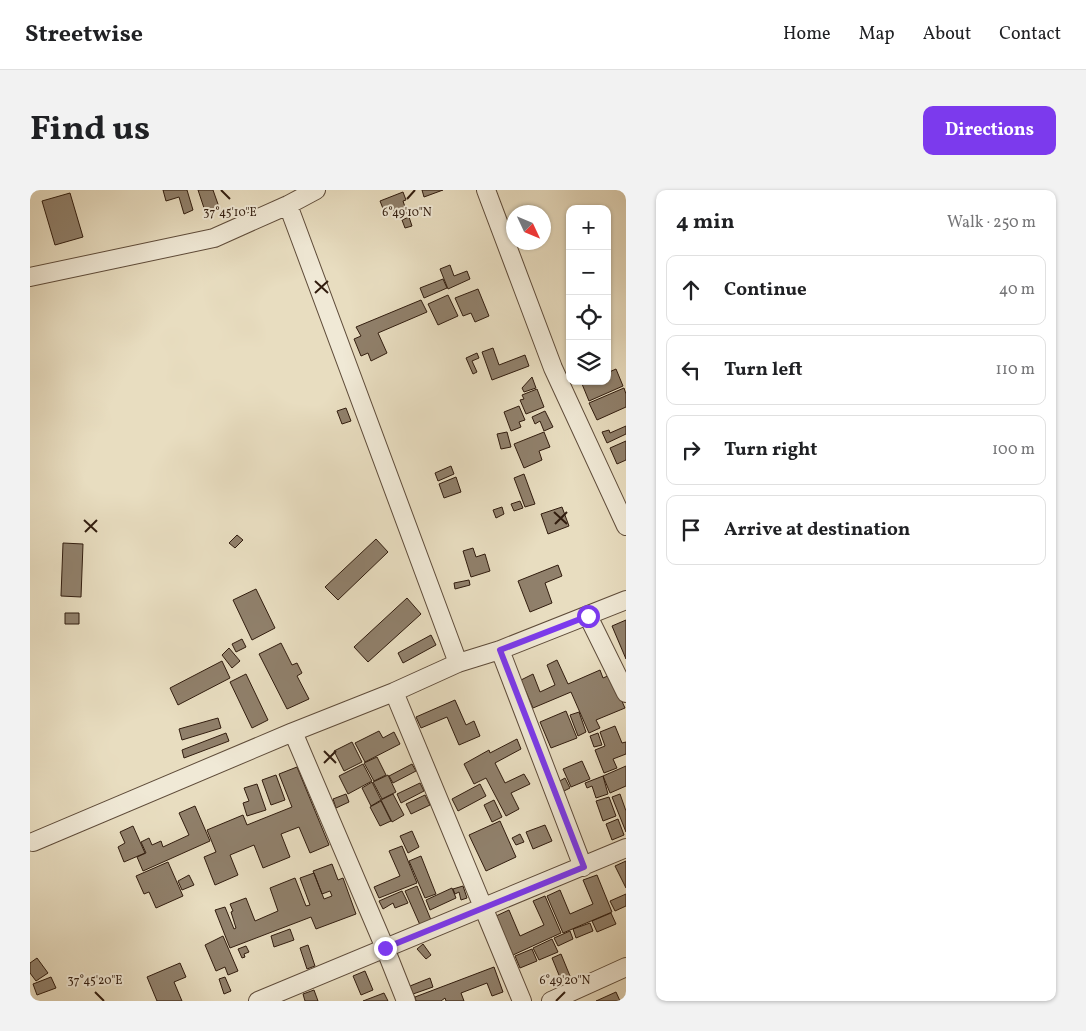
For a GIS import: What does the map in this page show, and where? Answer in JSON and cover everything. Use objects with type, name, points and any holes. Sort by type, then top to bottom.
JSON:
[{"type":"street","points":[[30,277],[214,238],[288,205],[316,190]]},
{"type":"street","points":[[486,190],[553,368],[626,526]]},
{"type":"street","points":[[288,205],[458,663]]},
{"type":"street","points":[[32,842],[293,732],[394,692],[458,663],[500,650],[626,600]]},
{"type":"street","points":[[588,616],[626,693]]},
{"type":"street","points":[[500,650],[584,867]]},
{"type":"street","points":[[394,692],[522,1001]]},
{"type":"street","points":[[293,732],[406,1001]]},
{"type":"street","points":[[258,1001],[626,848]]},
{"type":"street","points":[[551,1001],[626,967]]},
{"type":"building","points":[[163,190],[187,190],[193,210],[184,214],[179,197],[166,201]]},
{"type":"building","points":[[198,190],[213,190],[219,207],[205,211]]},
{"type":"building","points":[[422,190],[443,190],[424,197]]},
{"type":"building","points":[[403,192],[406,200],[403,201],[407,213],[396,217],[392,208],[384,211],[380,201]]},
{"type":"building","points":[[70,193],[83,237],[55,245],[42,201]]},
{"type":"building","points":[[409,217],[412,226],[405,228],[402,220]]},
{"type":"building","points":[[450,265],[454,276],[467,271],[470,279],[448,289],[440,269]]},
{"type":"building","points":[[443,279],[447,288],[424,298],[420,288]]},
{"type":"building","points":[[478,289],[489,316],[475,322],[471,313],[463,316],[455,298]]},
{"type":"building","points":[[448,295],[458,316],[438,325],[428,304]]},
{"type":"building","points":[[421,300],[427,312],[378,333],[387,353],[371,361],[368,353],[361,356],[354,339],[361,336],[356,327]]},
{"type":"building","points":[[493,348],[499,365],[525,355],[529,366],[492,380],[482,352]]},
{"type":"building","points":[[477,353],[479,358],[472,361],[477,372],[473,374],[466,358]]},
{"type":"building","points":[[616,369],[623,386],[589,401],[582,385],[611,385],[611,371]]},
{"type":"building","points":[[532,377],[536,388],[524,392],[522,388]]},
{"type":"building","points":[[624,388],[626,407],[597,420],[589,403]]},
{"type":"building","points":[[537,389],[544,407],[526,414],[520,400],[524,399],[522,395]]},
{"type":"building","points":[[519,406],[525,420],[519,422],[521,427],[511,431],[504,412]]},
{"type":"building","points":[[346,408],[351,421],[342,424],[337,411]]},
{"type":"building","points":[[545,411],[553,427],[544,431],[540,421],[535,424],[532,417]]},
{"type":"building","points":[[626,426],[626,434],[607,443],[602,432],[609,430],[610,433]]},
{"type":"building","points":[[507,432],[511,447],[501,449],[497,434]]},
{"type":"building","points":[[544,432],[550,447],[539,451],[542,460],[524,468],[514,444]]},
{"type":"building","points":[[626,441],[626,460],[617,464],[610,448]]},
{"type":"building","points":[[451,466],[454,474],[438,481],[435,473]]},
{"type":"building","points":[[524,474],[535,504],[525,507],[514,478]]},
{"type":"building","points":[[456,477],[461,492],[444,498],[439,484]]},
{"type":"building","points":[[520,501],[523,508],[514,511],[511,504]]},
{"type":"building","points":[[502,507],[504,514],[496,518],[493,510]]},
{"type":"building","points":[[562,507],[569,526],[548,534],[541,514]]},
{"type":"building","points":[[237,535],[243,540],[235,548],[229,543]]},
{"type":"building","points":[[376,539],[388,552],[338,600],[325,587]]},
{"type":"building","points":[[63,543],[83,544],[81,597],[61,596]]},
{"type":"building","points":[[473,548],[476,557],[485,554],[490,571],[471,577],[463,551]]},
{"type":"building","points":[[558,565],[562,576],[545,583],[552,603],[530,612],[518,581]]},
{"type":"building","points":[[469,580],[470,585],[455,589],[454,583]]},
{"type":"building","points":[[256,589],[275,628],[252,640],[233,600]]},
{"type":"building","points":[[407,598],[421,614],[368,662],[354,647]]},
{"type":"building","points":[[65,613],[79,613],[79,624],[65,624]]},
{"type":"building","points":[[626,620],[626,659],[612,626]]},
{"type":"building","points":[[431,635],[436,645],[403,663],[398,653]]},
{"type":"building","points":[[242,639],[246,647],[236,652],[232,644]]},
{"type":"building","points":[[281,643],[292,665],[297,663],[302,673],[297,676],[309,699],[287,709],[259,654]]},
{"type":"building","points":[[229,648],[240,661],[232,668],[222,655]]},
{"type":"building","points":[[557,660],[568,684],[600,670],[603,678],[610,675],[625,708],[596,720],[600,728],[589,733],[571,692],[533,708],[521,680],[533,674],[540,692],[555,685],[547,665]]},
{"type":"building","points":[[222,661],[230,678],[178,705],[170,688]]},
{"type":"building","points":[[246,674],[268,720],[252,728],[230,682]]},
{"type":"building","points":[[455,700],[466,725],[474,721],[480,736],[459,745],[447,717],[421,728],[416,717]]},
{"type":"building","points":[[566,711],[577,738],[551,748],[540,722]]},
{"type":"building","points":[[579,712],[586,732],[578,736],[570,715]]},
{"type":"building","points":[[218,718],[221,728],[182,740],[179,729]]},
{"type":"building","points":[[615,726],[622,743],[626,742],[626,754],[613,759],[617,768],[604,773],[595,750],[605,746],[600,732]]},
{"type":"building","points":[[379,731],[383,738],[394,732],[400,744],[365,762],[355,743]]},
{"type":"building","points":[[226,733],[229,741],[184,758],[182,750]]},
{"type":"building","points":[[598,733],[602,745],[594,747],[590,736]]},
{"type":"building","points":[[517,739],[521,749],[495,763],[505,783],[524,774],[530,784],[511,793],[519,809],[506,816],[486,778],[474,784],[464,764],[489,750],[490,753]]},
{"type":"building","points":[[352,742],[362,762],[344,771],[334,751]]},
{"type":"building","points":[[377,757],[386,775],[374,781],[364,763]]},
{"type":"building","points":[[582,761],[590,779],[571,787],[563,769]]},
{"type":"building","points":[[363,764],[372,781],[348,794],[339,776]]},
{"type":"building","points":[[412,764],[416,771],[393,783],[389,776]]},
{"type":"building","points":[[626,766],[626,786],[610,793],[603,776]]},
{"type":"building","points":[[297,767],[329,845],[310,853],[299,827],[281,834],[290,857],[263,868],[254,845],[230,855],[238,875],[215,885],[204,857],[216,852],[207,830],[243,815],[247,825],[292,807],[279,774]]},
{"type":"building","points":[[276,775],[285,800],[271,805],[262,780]]},
{"type":"building","points":[[388,775],[396,792],[382,799],[373,782]]},
{"type":"building","points":[[603,776],[608,794],[596,798],[592,786],[587,788],[585,783]]},
{"type":"building","points":[[565,778],[570,788],[562,792],[558,782]]},
{"type":"building","points":[[372,782],[381,800],[371,806],[362,788]]},
{"type":"building","points":[[420,783],[424,791],[401,803],[397,794]]},
{"type":"building","points":[[257,784],[266,810],[247,816],[243,803],[249,801],[244,788]]},
{"type":"building","points":[[480,784],[486,796],[458,811],[452,799]]},
{"type":"building","points":[[346,794],[349,802],[336,808],[333,799]]},
{"type":"building","points":[[393,794],[404,815],[392,822],[381,800]]},
{"type":"building","points":[[620,794],[626,811],[626,832],[612,797]]},
{"type":"building","points":[[425,795],[430,805],[411,814],[406,804]]},
{"type":"building","points":[[609,797],[616,816],[603,821],[596,801]]},
{"type":"building","points":[[494,800],[502,817],[492,822],[484,805]]},
{"type":"building","points":[[381,801],[391,821],[380,826],[370,807]]},
{"type":"building","points":[[195,806],[210,841],[143,871],[137,857],[146,853],[141,842],[149,838],[152,845],[161,841],[163,847],[189,835],[179,813]]},
{"type":"building","points":[[618,819],[624,835],[612,840],[606,824]]},
{"type":"building","points":[[500,821],[516,857],[486,871],[469,835]]},
{"type":"building","points":[[545,825],[552,841],[533,849],[526,832]]},
{"type":"building","points":[[133,826],[145,853],[124,862],[118,847],[125,843],[120,832]]},
{"type":"building","points":[[412,831],[419,847],[408,853],[400,836]]},
{"type":"building","points":[[520,834],[524,842],[516,845],[512,838]]},
{"type":"building","points":[[402,846],[417,883],[379,898],[374,887],[400,876],[389,851]]},
{"type":"building","points":[[421,856],[436,894],[425,898],[409,861]]},
{"type":"building","points":[[626,861],[626,888],[615,866]]},
{"type":"building","points":[[168,862],[183,896],[156,908],[149,892],[144,894],[136,876]]},
{"type":"building","points":[[332,864],[338,880],[343,878],[356,914],[316,929],[311,917],[230,948],[215,910],[225,907],[234,929],[236,928],[230,904],[246,898],[255,921],[278,911],[270,888],[295,878],[306,906],[310,905],[300,878],[314,873],[313,871]],"holes":[[[330,891],[332,896],[324,899],[322,894]]]},
{"type":"building","points":[[189,875],[194,885],[182,890],[178,881]]},
{"type":"building","points":[[597,875],[612,912],[563,933],[547,896],[560,890],[570,914],[593,904],[583,880]]},
{"type":"building","points":[[417,886],[431,920],[420,925],[405,891]]},
{"type":"building","points":[[463,886],[467,898],[461,900],[459,892],[455,894],[453,889]]},
{"type":"building","points":[[452,888],[456,898],[430,910],[426,900]]},
{"type":"building","points":[[402,891],[408,903],[395,908],[393,903],[383,909],[379,901]]},
{"type":"building","points":[[626,894],[626,906],[615,911],[610,901]]},
{"type":"building","points":[[545,896],[561,933],[513,955],[496,916],[509,910],[520,936],[544,925],[533,901]]},
{"type":"building","points":[[611,913],[616,924],[597,932],[592,921]]},
{"type":"building","points":[[590,923],[593,931],[576,938],[573,929]]},
{"type":"building","points":[[290,929],[294,940],[274,947],[271,936]]},
{"type":"building","points":[[570,931],[573,939],[558,946],[554,938]]},
{"type":"building","points":[[223,936],[238,971],[228,975],[225,967],[216,971],[205,945]]},
{"type":"building","points":[[552,939],[558,952],[539,960],[533,948]]},
{"type":"building","points":[[423,944],[431,955],[426,959],[417,949]]},
{"type":"building","points":[[308,945],[315,966],[307,969],[300,948]]},
{"type":"building","points":[[246,946],[249,952],[244,954],[245,957],[242,958],[238,949]]},
{"type":"building","points":[[532,949],[537,961],[520,968],[515,956]]},
{"type":"building","points":[[561,954],[570,976],[561,980],[552,958]]},
{"type":"building","points":[[37,958],[48,973],[36,981],[30,973],[30,963]]},
{"type":"building","points":[[180,963],[186,977],[174,982],[182,1001],[157,1001],[147,977]]},
{"type":"building","points":[[494,967],[503,992],[492,996],[487,983],[461,993],[464,1001],[446,1001],[445,998],[441,1001],[416,1001],[415,997]]},
{"type":"building","points":[[365,971],[373,990],[361,995],[353,976]]},
{"type":"building","points":[[51,977],[56,988],[37,995],[33,984]]},
{"type":"building","points":[[225,977],[231,991],[224,994],[219,979]]},
{"type":"building","points":[[430,978],[433,987],[413,994],[410,986]]},
{"type":"building","points":[[314,990],[318,1001],[305,1001],[303,994]]},
{"type":"building","points":[[616,992],[620,1001],[596,1001]]},
{"type":"building","points":[[384,993],[388,1001],[363,1001]]},
{"type":"route","points":[[385,948],[584,867],[500,650],[588,616]]}]
